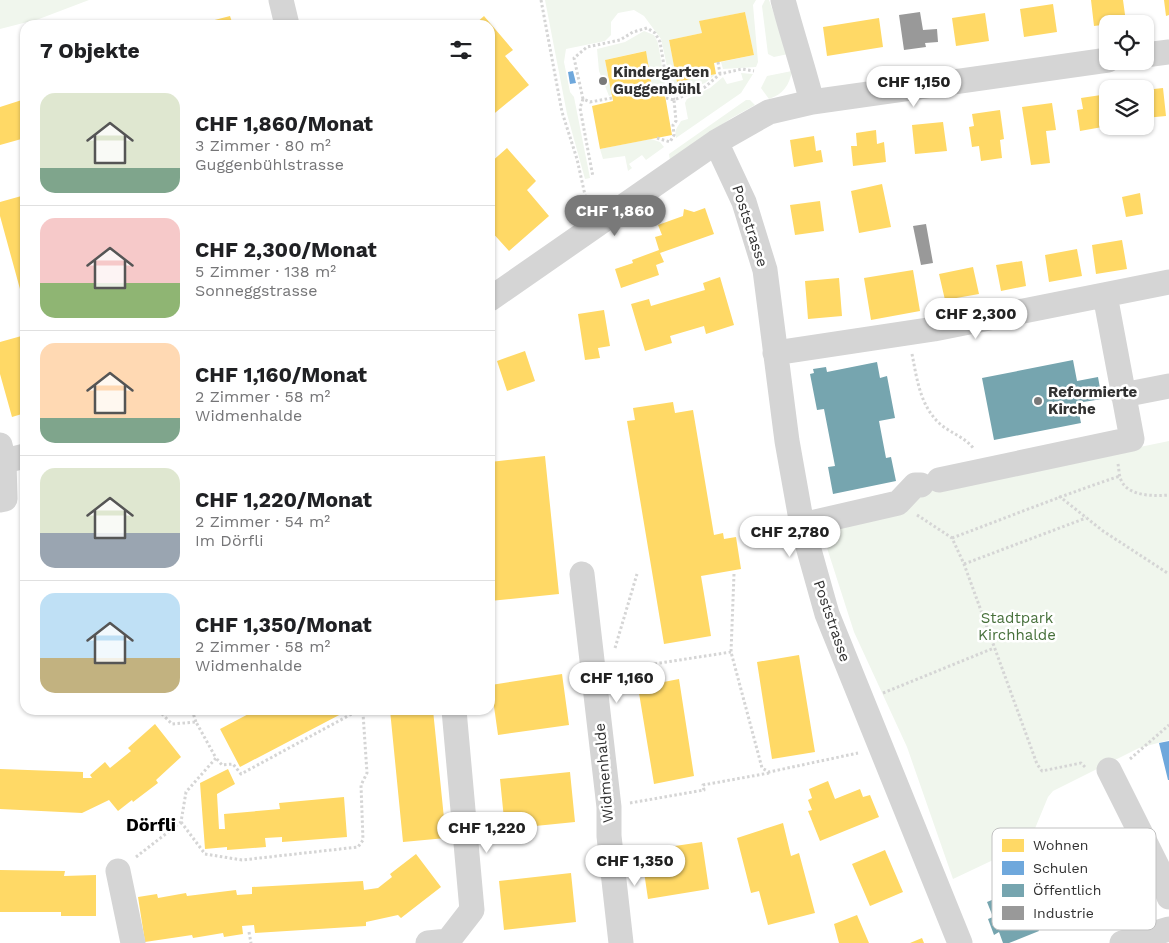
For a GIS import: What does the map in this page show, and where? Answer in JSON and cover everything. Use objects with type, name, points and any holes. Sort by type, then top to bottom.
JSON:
[{"type":"street","points":[[281,0],[286,20]]},
{"type":"street","points":[[783,0],[812,102]]},
{"type":"street","points":[[1154,53],[1169,52]]},
{"type":"street","points":[[495,296],[716,142],[770,112],[812,102],[1099,61]]},
{"type":"street","name":"Poststrasse","points":[[716,142],[741,195],[765,270],[775,353],[802,525],[827,614],[960,943]]},
{"type":"street","points":[[775,353],[908,332],[1169,282]]},
{"type":"street","points":[[802,525],[898,503],[915,485],[1132,439],[1105,295]]},
{"type":"street","points":[[1123,394],[1169,386]]},
{"type":"street","points":[[0,500],[5,499],[7,456]]},
{"type":"street","name":"Widmenhalde","points":[[582,574],[609,807],[609,836],[621,943]]},
{"type":"street","points":[[428,943],[448,941],[472,910],[454,715]]},
{"type":"street","points":[[1109,770],[1138,828]]},
{"type":"street","points":[[1156,864],[1169,897]]},
{"type":"street","points":[[118,871],[133,943]]},
{"type":"street","points":[[1122,943],[1169,929]]},
{"type":"path","points":[[541,0],[562,112],[577,159],[586,202],[597,225]]},
{"type":"path","points":[[592,177],[580,108],[583,99],[574,62],[577,53],[587,47],[620,40],[633,32],[647,28],[654,34],[660,42],[665,72],[674,100],[676,121],[673,125],[674,135],[670,142],[657,138]]},
{"type":"path","points":[[718,62],[720,74]]},
{"type":"path","points":[[666,98],[674,100],[705,87],[720,74],[742,70],[754,71]]},
{"type":"path","points":[[583,99],[590,102],[612,98]]},
{"type":"path","points":[[908,332],[919,388],[924,400],[939,423],[973,447],[982,470]]},
{"type":"path","points":[[1114,443],[1121,481],[1129,489],[1150,496],[1169,495]]},
{"type":"path","points":[[952,538],[1032,509],[1059,496],[1120,476]]},
{"type":"path","points":[[1059,496],[1086,518],[1169,574]]},
{"type":"path","points":[[898,503],[952,538],[964,564],[1037,764],[1042,771],[1081,763],[1096,777],[1128,761],[1169,725]]},
{"type":"path","points":[[964,564],[1086,518]]},
{"type":"path","points":[[614,653],[637,574]]},
{"type":"path","points":[[734,574],[731,652],[758,758],[762,768],[769,772]]},
{"type":"path","points":[[862,701],[994,648]]},
{"type":"path","points":[[608,671],[731,652]]},
{"type":"path","points":[[163,715],[172,724],[196,722]]},
{"type":"path","points":[[194,715],[216,758],[222,765],[233,764],[241,774],[349,715]]},
{"type":"path","points":[[216,758],[186,792],[182,822],[205,854],[242,860],[358,847],[363,840],[361,785],[367,773],[363,715]]},
{"type":"path","points":[[609,807],[704,790],[703,785],[861,752],[880,745]]},
{"type":"path","points":[[118,871],[182,822]]},
{"type":"path","points":[[250,932],[250,943]]},
{"type":"green space","points":[[0,0],[89,0],[39,19],[20,20],[20,24],[0,29]]},
{"type":"green space","points":[[545,0],[756,0],[753,5],[758,62],[756,67],[723,69],[721,62],[754,55],[745,12],[700,21],[702,33],[669,40],[677,81],[716,74],[705,83],[680,93],[670,80],[661,39],[644,16],[634,10],[618,13],[611,22],[611,35],[605,41],[566,49],[564,62],[570,92],[574,97],[590,178],[585,179],[567,114]]},
{"type":"green space","points":[[765,0],[769,0],[788,54],[774,57],[768,54],[762,6]]},
{"type":"green space","points":[[644,31],[654,35],[658,43],[665,84],[652,87],[645,51],[605,60],[612,95],[609,96],[599,71],[597,49],[625,42]]},
{"type":"green space","points":[[792,71],[785,89],[769,99],[761,88],[767,76]]},
{"type":"green space","points":[[741,73],[753,74],[741,93],[676,138],[676,130],[681,121],[688,119],[685,103],[687,99],[710,88],[723,77],[727,84],[743,80]]},
{"type":"green space","points":[[746,100],[750,100],[755,105],[730,119],[670,161],[669,154]]},
{"type":"green space","points":[[651,139],[660,142],[664,147],[646,160],[642,155],[629,164],[632,168],[628,171],[625,156],[603,159],[600,149]]},
{"type":"green space","name":"Stadtpark Kirchhalde","points":[[1169,441],[1169,740],[1139,748],[1053,791],[1048,797],[1035,828],[992,828],[992,861],[953,879],[907,747],[854,632],[819,523],[916,493]]},
{"type":"building: Wohnen","points":[[1091,0],[1123,0],[1125,15],[1099,15],[1099,25],[1094,26]]},
{"type":"building: Wohnen","points":[[1164,0],[1169,0],[1169,15],[1166,16]]},
{"type":"building: Wohnen","points":[[1053,4],[1057,32],[1024,37],[1020,9]]},
{"type":"building: Wohnen","points":[[745,12],[754,55],[714,63],[716,74],[677,82],[669,40],[702,33],[699,21]]},
{"type":"building: Wohnen","points":[[985,13],[989,41],[956,46],[952,18]]},
{"type":"building: Wohnen","points":[[230,16],[231,20],[215,20]]},
{"type":"building: Wohnen","points":[[484,16],[487,20],[480,20]]},
{"type":"building: Wohnen","points":[[879,18],[883,47],[827,56],[823,27]]},
{"type":"building: Wohnen","points":[[495,29],[513,50],[505,56],[529,85],[495,113]]},
{"type":"building: Wohnen","points":[[646,51],[652,87],[663,84],[672,135],[600,149],[592,106],[613,101],[605,60]]},
{"type":"building: Wohnen","points":[[1163,88],[1166,116],[1154,117],[1154,89]]},
{"type":"building: Wohnen","points":[[1099,95],[1099,128],[1080,131],[1077,110],[1083,109],[1081,98]]},
{"type":"building: Wohnen","points":[[20,101],[20,139],[0,145],[0,107]]},
{"type":"building: Wohnen","points":[[1052,103],[1056,130],[1046,131],[1050,163],[1031,165],[1022,107]]},
{"type":"building: Wohnen","points":[[1000,110],[1004,139],[1000,140],[1002,158],[981,161],[979,146],[972,147],[969,127],[974,126],[972,114]]},
{"type":"building: Wohnen","points":[[943,122],[947,151],[915,154],[912,125]]},
{"type":"building: Wohnen","points":[[876,130],[877,144],[884,142],[886,162],[853,166],[851,146],[857,146],[856,133]]},
{"type":"building: Wohnen","points":[[814,136],[816,151],[821,150],[823,162],[794,167],[790,140]]},
{"type":"building: Wohnen","points":[[507,148],[536,181],[527,190],[549,216],[509,251],[495,236],[495,159]]},
{"type":"building: Wohnen","points":[[882,184],[891,227],[859,233],[851,191]]},
{"type":"building: Wohnen","points":[[1140,193],[1143,214],[1126,217],[1122,197]]},
{"type":"building: Wohnen","points":[[20,196],[20,289],[0,216],[0,202]]},
{"type":"building: Wohnen","points":[[820,201],[824,231],[795,235],[790,205]]},
{"type":"building: Wohnen","points":[[705,208],[714,234],[660,253],[664,262],[656,265],[659,275],[621,288],[615,269],[633,263],[632,260],[659,250],[655,237],[662,235],[658,225],[683,216],[684,209],[694,212]]},
{"type":"building: Wohnen","points":[[1122,240],[1127,269],[1096,274],[1092,245]]},
{"type":"building: Wohnen","points":[[1077,249],[1082,276],[1049,282],[1045,255]]},
{"type":"building: Wohnen","points":[[1022,261],[1026,286],[1001,291],[996,265]]},
{"type":"building: Wohnen","points":[[973,267],[979,294],[945,300],[939,274]]},
{"type":"building: Wohnen","points":[[913,270],[920,311],[871,320],[864,278]]},
{"type":"building: Wohnen","points":[[720,277],[734,325],[706,334],[704,326],[670,336],[672,343],[645,351],[631,304],[649,299],[651,306],[705,290],[703,283]]},
{"type":"building: Wohnen","points":[[839,278],[842,316],[808,319],[805,281]]},
{"type":"building: Wohnen","points":[[604,310],[610,346],[598,348],[600,358],[585,360],[578,314]]},
{"type":"building: Wohnen","points":[[20,336],[20,415],[12,417],[0,374],[0,342]]},
{"type":"building: Wohnen","points":[[525,351],[535,381],[507,391],[497,361]]},
{"type":"building: Wohnen","points":[[673,402],[675,413],[693,410],[714,535],[723,533],[724,539],[736,537],[741,569],[701,576],[711,636],[664,644],[627,421],[635,420],[633,408]]},
{"type":"building: Wohnen","points":[[545,456],[559,594],[495,600],[495,461]]},
{"type":"building: Wohnen","points":[[799,655],[815,752],[772,759],[757,662]]},
{"type":"building: Wohnen","points":[[562,674],[569,725],[498,735],[495,714],[495,684]]},
{"type":"building: Wohnen","points":[[679,679],[694,776],[654,784],[638,687]]},
{"type":"building: Wohnen","points":[[247,715],[339,715],[240,767],[220,729]]},
{"type":"building: Wohnen","points":[[390,715],[434,715],[446,838],[403,842]]},
{"type":"building: Wohnen","points":[[155,724],[181,757],[156,780],[158,783],[118,811],[109,800],[82,813],[0,809],[0,769],[83,772],[83,778],[92,778],[90,775],[105,762],[110,768],[131,751],[128,748]]},
{"type":"building: Wohnen","points":[[228,769],[235,784],[217,794],[219,829],[225,829],[224,814],[280,809],[279,803],[344,797],[347,837],[282,842],[282,837],[265,838],[266,847],[227,850],[227,847],[205,849],[200,783]]},
{"type":"building: Wohnen","points":[[570,772],[575,822],[505,829],[500,779]]},
{"type":"building: Wohnen","points":[[828,781],[835,799],[860,789],[863,797],[870,795],[879,817],[820,841],[808,811],[812,810],[808,800],[812,798],[809,789]]},
{"type":"building: Wohnen","points":[[783,823],[791,856],[799,853],[815,913],[768,925],[759,891],[751,893],[737,838]]},
{"type":"building: Wohnen","points":[[702,842],[709,889],[648,899],[641,851]]},
{"type":"building: Wohnen","points":[[885,850],[903,892],[870,906],[852,864]]},
{"type":"building: Wohnen","points":[[416,854],[441,887],[401,918],[398,915],[366,922],[366,926],[255,933],[254,925],[242,926],[243,934],[224,937],[223,933],[193,938],[192,935],[145,942],[138,897],[157,894],[158,898],[186,893],[187,896],[236,890],[237,895],[252,894],[252,887],[363,881],[364,890],[378,888],[392,877],[390,874]]},
{"type":"building: Wohnen","points":[[0,870],[65,871],[64,876],[96,875],[96,916],[61,916],[61,912],[0,912]]},
{"type":"building: Wohnen","points":[[571,873],[576,922],[504,930],[499,881]]},
{"type":"building: Wohnen","points":[[857,915],[869,943],[839,943],[834,924]]},
{"type":"building: Wohnen","points":[[922,938],[924,943],[910,943]]},
{"type":"building: Schulen","points":[[573,71],[576,83],[570,84],[568,72]]},
{"type":"building: Schulen","points":[[1169,741],[1169,780],[1168,780],[1159,743]]},
{"type":"building: Öffentlich","name":"Reformierte Kirche","points":[[1073,360],[1077,381],[1098,377],[1102,399],[1077,403],[1081,423],[994,440],[982,378]]},
{"type":"building: Öffentlich","points":[[877,362],[880,378],[887,376],[895,418],[879,421],[886,458],[891,457],[896,481],[833,494],[828,467],[835,466],[824,409],[817,410],[810,374],[814,373],[813,369],[826,367],[827,372]]},
{"type":"building: Öffentlich","points":[[992,900],[992,914],[987,902]]},
{"type":"building: Öffentlich","points":[[992,917],[992,930],[988,919]]},
{"type":"building: Öffentlich","points":[[992,930],[1039,931],[1009,943],[1003,943],[999,932],[994,935]]},
{"type":"building: Industrie","points":[[920,12],[923,30],[937,29],[938,42],[925,43],[926,47],[904,50],[899,15]]},
{"type":"building: Industrie","points":[[926,224],[933,263],[921,265],[913,226]]},
{"type":"place","name":"Kindergarten Guggenbühl","points":[[603,81]]},
{"type":"place","name":"Reformierte Kirche","points":[[1038,401]]},
{"type":"district","name":"Dörfli","points":[[151,825]]}]
